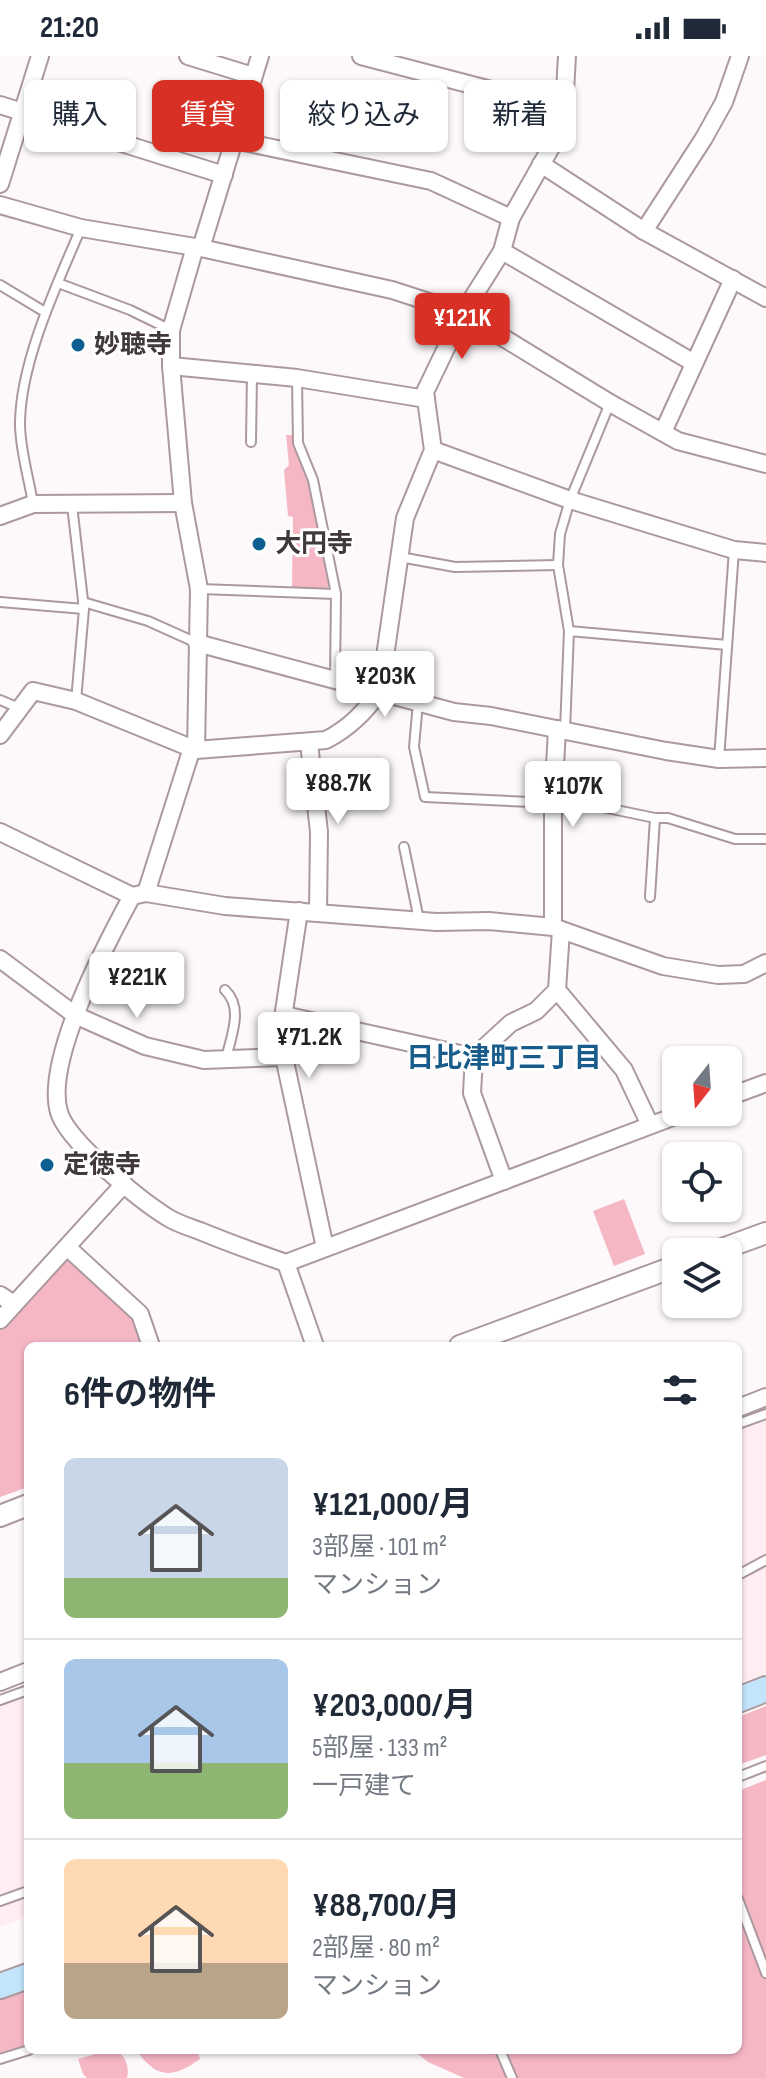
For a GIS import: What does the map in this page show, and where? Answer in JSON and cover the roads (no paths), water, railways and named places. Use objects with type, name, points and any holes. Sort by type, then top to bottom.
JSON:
[{"type":"main road","points":[[742,1698],[766,1689]]},
{"type":"main road","points":[[0,1986],[24,1977]]},
{"type":"street","points":[[0,184],[40,56]]},
{"type":"street","points":[[188,56],[253,76]]},
{"type":"street","points":[[252,80],[260,56]]},
{"type":"street","points":[[361,56],[464,83]]},
{"type":"street","points":[[566,80],[567,56]]},
{"type":"street","points":[[644,231],[724,102],[740,56]]},
{"type":"street","points":[[0,105],[224,175]]},
{"type":"street","points":[[264,146],[431,181],[511,218]]},
{"type":"street","points":[[231,152],[171,330],[171,366],[183,503],[199,589],[194,749],[139,894],[95,965],[75,1015],[57,1077],[59,1112],[81,1145],[168,1218],[286,1263],[662,1121]]},
{"type":"street","points":[[0,735],[33,691],[76,701],[194,749],[326,740],[344,731],[368,708],[380,691],[397,556],[405,518],[433,450],[425,392],[463,313],[502,251],[511,218],[548,152]]},
{"type":"street","points":[[541,164],[644,231],[766,298]]},
{"type":"street","points":[[0,205],[81,228],[198,248],[392,290],[463,313],[678,441],[766,464]]},
{"type":"street","points":[[502,251],[694,363]]},
{"type":"street","points":[[663,432],[733,279]]},
{"type":"street","points":[[171,366],[297,378],[426,399]]},
{"type":"street","points":[[433,450],[570,500],[734,550],[766,553]]},
{"type":"street","points":[[0,516],[33,504],[183,503]]},
{"type":"street","points":[[197,643],[454,712],[491,716],[719,759],[766,758]]},
{"type":"street","points":[[561,730],[553,800],[557,990],[624,1070],[650,1125]]},
{"type":"street","points":[[309,743],[319,832],[318,912]]},
{"type":"street","points":[[0,832],[139,894],[225,906],[419,921],[489,921],[557,928],[663,966],[718,975],[744,974],[766,963]]},
{"type":"street","points":[[299,911],[280,1038],[325,1248]]},
{"type":"street","points":[[0,959],[75,1015],[145,1046],[204,1060],[283,1057]]},
{"type":"street","points":[[504,1181],[472,1093],[474,1057],[511,1023],[536,1011],[557,990]]},
{"type":"street","points":[[284,1015],[474,1057]]},
{"type":"street","points":[[742,1092],[766,1083]]},
{"type":"street","points":[[0,1320],[7,1300],[67,1247],[124,1184]]},
{"type":"street","points":[[742,1242],[766,1233]]},
{"type":"street","points":[[67,1247],[140,1314],[150,1342]]},
{"type":"street","points":[[286,1263],[314,1342]]},
{"type":"street","points":[[471,1342],[662,1271]]},
{"type":"street","points":[[742,1406],[766,1397]]},
{"type":"street","points":[[0,1516],[24,1507]]},
{"type":"street","points":[[0,1682],[24,1673]]},
{"type":"lane","points":[[33,504],[20,427],[21,400],[45,312],[81,228]]},
{"type":"lane","points":[[58,283],[130,310],[171,330]]},
{"type":"lane","points":[[0,285],[45,312]]},
{"type":"lane","points":[[251,442],[252,374]]},
{"type":"lane","points":[[297,378],[298,443],[313,480],[336,594],[335,680]]},
{"type":"lane","points":[[561,730],[569,631],[558,565],[560,534],[570,500],[610,403]]},
{"type":"lane","points":[[72,505],[84,605],[76,701]]},
{"type":"lane","points":[[719,759],[734,550]]},
{"type":"lane","points":[[397,556],[455,567],[558,565]]},
{"type":"lane","points":[[199,589],[336,594]]},
{"type":"lane","points":[[0,602],[84,605],[148,621],[197,643]]},
{"type":"lane","points":[[569,631],[727,645]]},
{"type":"lane","points":[[0,700],[19,708]]},
{"type":"lane","points":[[418,702],[414,747],[425,797],[553,800],[668,818],[735,839],[766,839]]},
{"type":"lane","points":[[650,897],[655,818]]},
{"type":"lane","points":[[404,847],[419,921]]},
{"type":"lane","points":[[225,990],[232,997],[236,1009],[226,1059]]},
{"type":"lane","points":[[742,1423],[766,1414]]},
{"type":"lane","points":[[742,1573],[766,1560]]},
{"type":"lane","points":[[0,1700],[24,1691]]},
{"type":"lane","points":[[742,1775],[766,1766]]},
{"type":"lane","points":[[0,1901],[24,1892]]},
{"type":"lane","points":[[742,1910],[766,1973]]},
{"type":"lane","points":[[0,2059],[24,2052]]},
{"type":"lane","points":[[502,2054],[512,2078]]},
{"type":"place","name":"妙聴寺","points":[[78,345]]},
{"type":"place","name":"大円寺","points":[[259,544]]},
{"type":"place","name":"定徳寺","points":[[47,1165]]},
{"type":"district","name":"日比津町三丁目","points":[[504,1058]]}]
